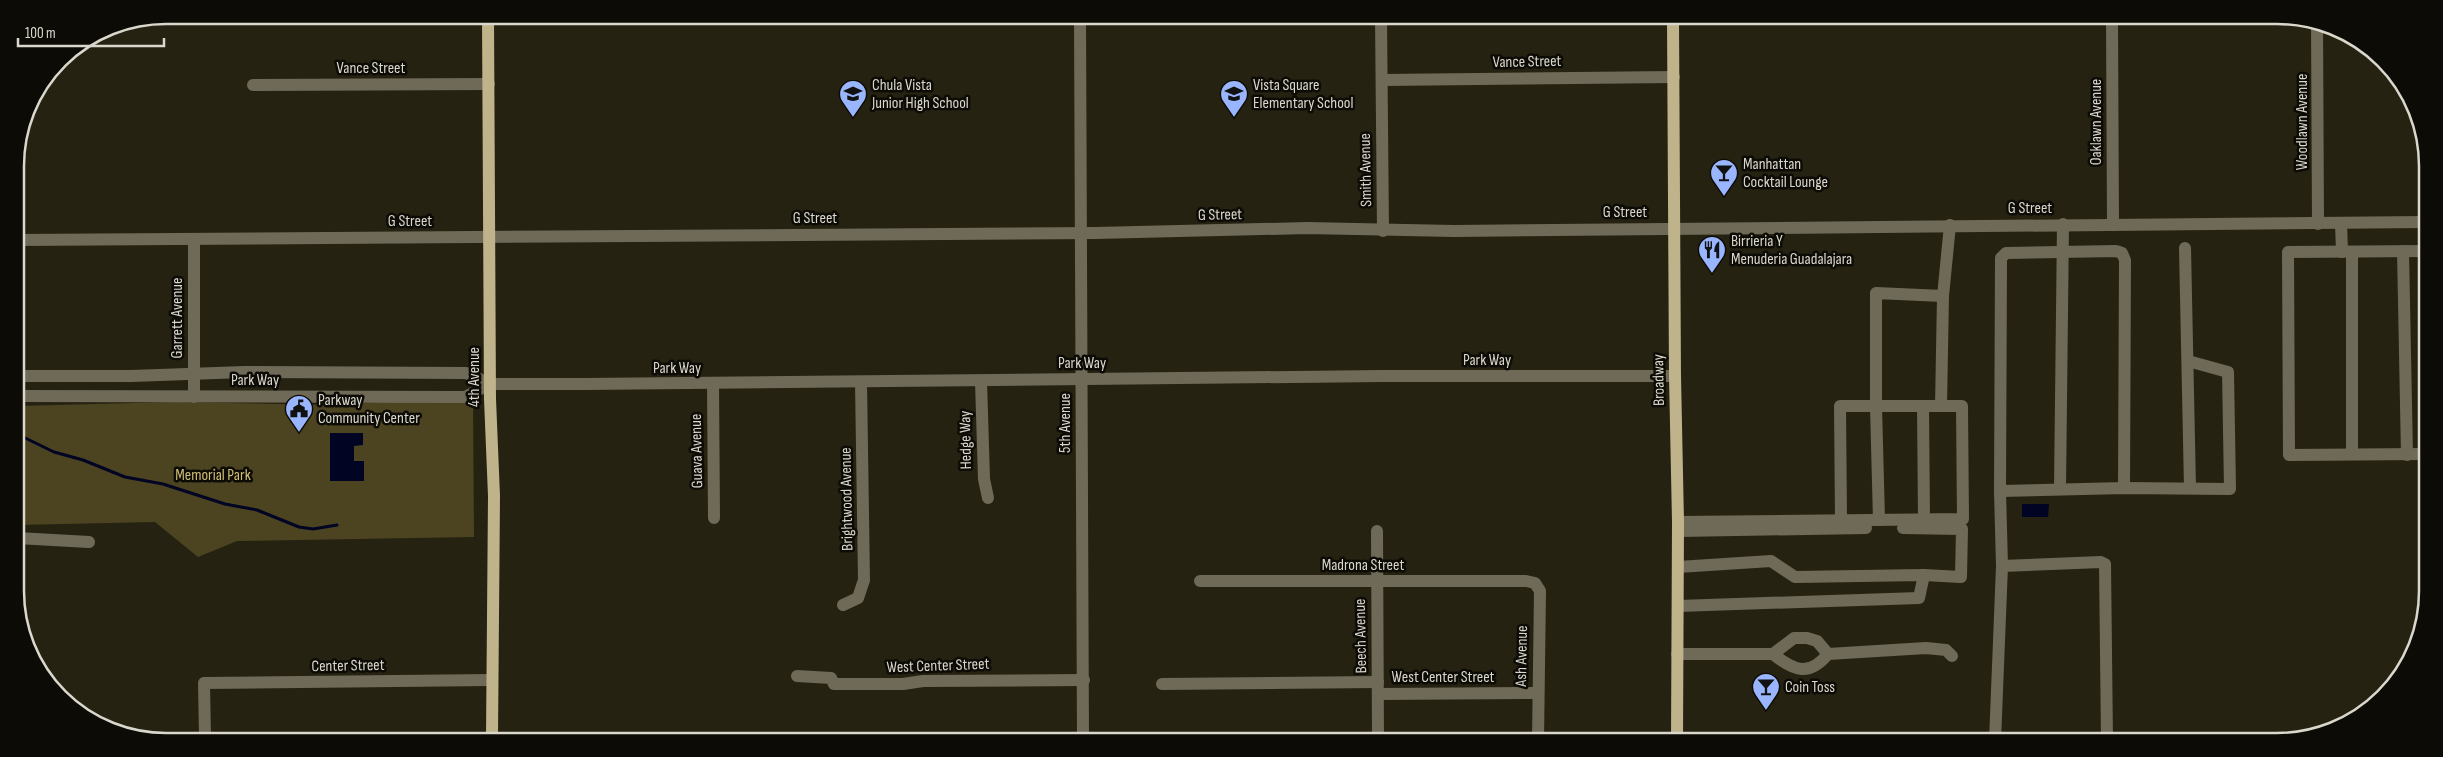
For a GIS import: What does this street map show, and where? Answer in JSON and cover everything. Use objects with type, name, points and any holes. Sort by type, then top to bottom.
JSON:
[{"type":"main road","name":"4th Avenue","points":[[488,24],[490,384],[494,496],[494,668],[491,680],[492,733]]},
{"type":"main road","name":"Broadway","points":[[1673,24],[1675,376],[1678,526],[1677,733]]},
{"type":"street","name":"5th Avenue","points":[[1080,24],[1083,733]]},
{"type":"street","name":"Smith Avenue","points":[[1380,24],[1383,231]]},
{"type":"street","name":"Oaklawn Avenue","points":[[2112,24],[2113,225]]},
{"type":"street","name":"Woodlawn Avenue","points":[[2317,30],[2318,224]]},
{"type":"street","name":"Vance Street","points":[[1382,80],[1674,77]]},
{"type":"street","name":"Vance Street","points":[[253,85],[489,84]]},
{"type":"street","name":"G Street","points":[[24,240],[1082,233],[1307,228],[1383,231],[2419,222]]},
{"type":"street","points":[[2341,223],[2347,252],[2352,454]]},
{"type":"street","points":[[2060,489],[2063,224]]},
{"type":"street","points":[[1941,406],[1943,296],[1950,225]]},
{"type":"street","name":"Garrett Avenue","points":[[194,238],[194,397]]},
{"type":"street","points":[[2185,248],[2190,488]]},
{"type":"street","points":[[1995,733],[2002,566],[2000,491],[2001,258],[2006,253],[2116,251],[2122,254],[2125,260],[2124,488]]},
{"type":"street","points":[[2403,251],[2407,454]]},
{"type":"street","points":[[2419,251],[2288,252],[2290,455],[2419,454]]},
{"type":"street","points":[[1879,520],[1876,407],[1876,293],[1943,296]]},
{"type":"street","points":[[2000,491],[2124,488],[2230,489],[2228,372],[2188,361]]},
{"type":"street","points":[[342,396],[343,373]]},
{"type":"street","name":"Park Way","points":[[24,376],[466,373],[490,384],[713,384],[1675,376]]},
{"type":"street","points":[[84,376],[85,396]]},
{"type":"street","name":"Hedge Way","points":[[981,381],[984,479],[988,498]]},
{"type":"street","name":"Brightwood Avenue","points":[[843,606],[858,598],[864,580],[861,382]]},
{"type":"street","name":"Park Way","points":[[24,396],[465,396],[490,384]]},
{"type":"street","name":"Guava Avenue","points":[[713,384],[714,518]]},
{"type":"street","points":[[1678,526],[1841,519],[1963,519],[1962,406],[1840,406],[1841,519]]},
{"type":"street","points":[[1923,407],[1924,519]]},
{"type":"street","points":[[1678,526],[1962,529],[1961,577],[1924,575],[1795,577],[1771,561],[1678,567]]},
{"type":"street","name":"Beech Avenue","points":[[1377,531],[1378,733]]},
{"type":"street","points":[[24,538],[90,542]]},
{"type":"street","points":[[2002,566],[2101,562],[2105,564],[2107,733]]},
{"type":"street","points":[[1678,606],[1919,598],[1924,575]]},
{"type":"street","name":"Madrona Street","points":[[1200,581],[1526,581]]},
{"type":"street","name":"Ash Avenue","points":[[1526,581],[1535,583],[1540,591],[1538,733]]},
{"type":"street","points":[[1677,654],[1773,654],[1794,638],[1807,638],[1817,641],[1828,654]]},
{"type":"street","points":[[1773,654],[1789,667],[1811,669],[1821,663],[1828,654],[1926,648],[1946,650],[1952,656]]},
{"type":"street","name":"West Center Street","points":[[797,676],[831,678],[834,684],[903,684],[931,680],[1084,680]]},
{"type":"street","name":"Center Street","points":[[204,733],[204,684],[491,680]]},
{"type":"street","name":"West Center Street","points":[[1162,684],[1538,693]]},
{"type":"green space","name":"Memorial Park","points":[[419,400],[473,400],[474,537],[237,541],[198,557],[155,522],[24,525],[24,406],[175,402],[331,405]]},
{"type":"water","points":[[330,433],[363,433],[363,445],[354,446],[354,461],[364,461],[364,481],[330,481]]},
{"type":"water","points":[[2022,504],[2049,504],[2048,517],[2022,517]]},
{"type":"waterway","points":[[24,437],[54,452],[83,460],[125,477],[163,484],[225,504],[257,510],[299,527],[313,529],[337,525]]},
{"type":"place","name":"Chula Vista Junior High School","points":[[853,118]]},
{"type":"place","name":"Vista Square Elementary School","points":[[1234,118]]},
{"type":"place","name":"Manhattan Cocktail Lounge","points":[[1724,197]]},
{"type":"place","name":"Birrieria Y Menuderia Guadalajara","points":[[1712,274]]},
{"type":"place","name":"Parkway Community Center","points":[[299,433]]},
{"type":"place","name":"Coin Toss","points":[[1766,711]]}]
